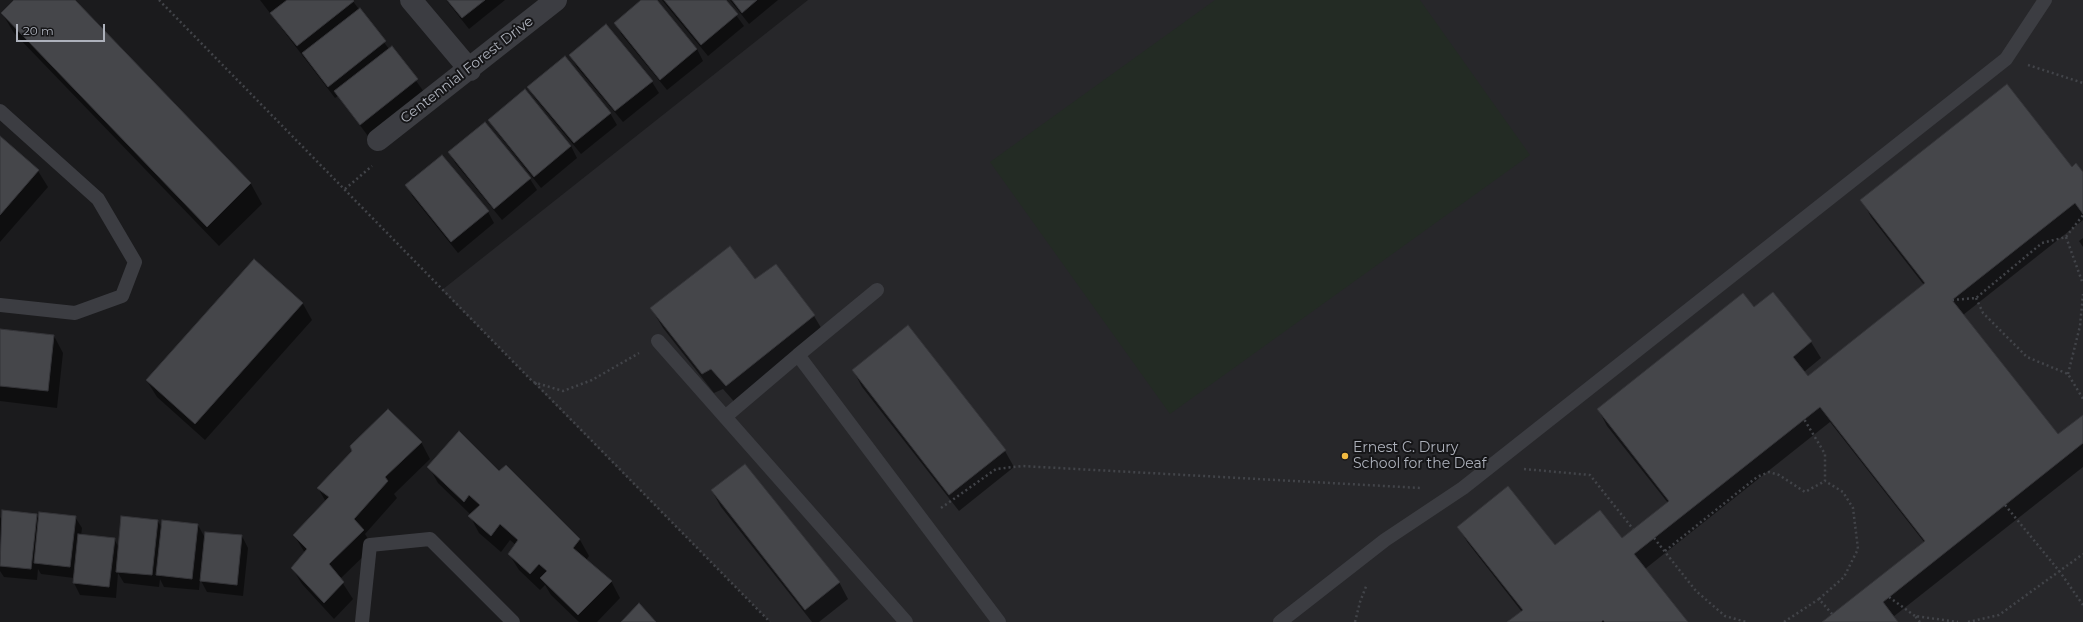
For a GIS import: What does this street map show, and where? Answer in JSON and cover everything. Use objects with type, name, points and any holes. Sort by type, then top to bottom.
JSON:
[{"type":"street","points":[[411,0],[470,70]]},
{"type":"street","name":"Centennial Forest Drive","points":[[378,140],[470,70],[556,0]]},
{"type":"lane","points":[[1280,622],[1385,540],[1463,488],[2006,59],[2045,0]]},
{"type":"lane","points":[[0,111],[98,199],[135,262],[122,296],[75,313],[0,305]]},
{"type":"lane","points":[[725,417],[877,290]]},
{"type":"lane","points":[[658,341],[906,622]]},
{"type":"lane","points":[[798,355],[999,622]]},
{"type":"lane","points":[[362,622],[370,545],[430,539],[513,622]]},
{"type":"path","points":[[159,0],[770,622]]},
{"type":"path","points":[[2006,59],[2083,83]]},
{"type":"path","points":[[345,189],[375,164],[378,140]]},
{"type":"path","points":[[1952,300],[1976,298],[2042,243],[2066,237],[2083,215]]},
{"type":"path","points":[[2066,237],[2083,284]]},
{"type":"path","points":[[2068,374],[2080,326],[2083,294]]},
{"type":"path","points":[[1976,298],[1983,313],[2027,357],[2068,374],[2083,399]]},
{"type":"path","points":[[533,382],[563,391],[592,380],[658,341]]},
{"type":"path","points":[[1804,419],[1825,454],[1825,481]]},
{"type":"path","points":[[922,521],[996,469],[1022,466],[1396,487],[1463,488]]},
{"type":"path","points":[[1491,466],[1590,475],[1633,529]]},
{"type":"path","points":[[1665,551],[1757,477],[1769,472],[1779,475],[1805,492],[1825,481]]},
{"type":"path","points":[[1784,622],[1819,599],[1844,577],[1858,550],[1853,508],[1842,492],[1825,481]]},
{"type":"path","points":[[2005,505],[2060,572],[2083,605]]},
{"type":"path","points":[[1654,538],[1696,591],[1725,616],[1746,622]]},
{"type":"path","points":[[1968,622],[1999,615],[2083,554]]},
{"type":"path","points":[[1889,597],[1915,616],[1920,622]]},
{"type":"path","points":[[1819,599],[1832,614]]},
{"type":"path","points":[[1915,616],[1958,622]]},
{"type":"shaded area","name":"Ernest C. Drury School for the Deaf","points":[[808,0],[2083,0],[2083,622],[770,622],[442,290]]},
{"type":"shaded area","points":[[1215,0],[1420,0],[1530,155],[1170,414],[990,162]]},
{"type":"building","points":[[14,0],[75,0],[251,183],[207,227],[1,13]]},
{"type":"building","points":[[287,0],[354,1],[297,46],[270,13]]},
{"type":"building","points":[[447,0],[485,0],[462,18]]},
{"type":"building","points":[[641,0],[657,0],[697,49],[660,80],[614,23]]},
{"type":"building","points":[[664,0],[726,0],[738,14],[701,45]]},
{"type":"building","points":[[732,0],[757,0],[742,13]]},
{"type":"building","points":[[360,8],[386,41],[328,87],[302,53]]},
{"type":"building","points":[[606,24],[653,81],[615,111],[569,55]]},
{"type":"building","points":[[392,46],[418,79],[360,125],[334,91]]},
{"type":"building","points":[[565,56],[611,113],[574,143],[527,87]]},
{"type":"building","points":[[2007,84],[2072,167],[2076,163],[2083,172],[2083,214],[2075,203],[1952,300],[2058,434],[2083,415],[2083,443],[1883,602],[1898,622],[1822,622],[1925,541],[1820,407],[1634,554],[1688,622],[1605,622],[1603,620],[1601,622],[1507,622],[1523,610],[1457,527],[1508,486],[1555,545],[1600,510],[1622,538],[1669,501],[1597,409],[1743,293],[1754,307],[1773,292],[1812,341],[1793,357],[1808,376],[1925,283],[1860,200]]},
{"type":"building","points":[[525,89],[571,146],[534,177],[488,120]]},
{"type":"building","points":[[485,122],[531,178],[494,209],[448,152]]},
{"type":"building","points":[[0,136],[39,170],[0,215]]},
{"type":"building","points":[[442,155],[489,211],[451,242],[405,185]]},
{"type":"building","points":[[730,246],[755,279],[776,264],[815,315],[726,386],[711,369],[702,374],[650,308]]},
{"type":"building","points":[[254,259],[303,303],[195,424],[146,380]]},
{"type":"building","points":[[908,325],[1006,450],[949,495],[852,370]]},
{"type":"building","points":[[0,329],[54,335],[48,391],[0,386]]},
{"type":"building","points":[[388,409],[422,442],[385,477],[388,481],[354,519],[364,530],[329,564],[344,582],[324,603],[291,568],[307,549],[293,535],[329,497],[317,488],[352,451],[350,446]]},
{"type":"building","points":[[459,431],[499,471],[506,465],[580,539],[573,548],[612,581],[578,615],[540,578],[547,571],[539,564],[530,574],[508,554],[518,540],[500,524],[491,536],[468,516],[480,505],[469,495],[464,502],[427,467]]},
{"type":"building","points":[[745,464],[840,582],[805,610],[711,490]]},
{"type":"building","points":[[2,510],[37,514],[31,569],[0,566]]},
{"type":"building","points":[[39,512],[76,516],[70,567],[34,563]]},
{"type":"building","points":[[121,516],[158,520],[152,575],[116,572]]},
{"type":"building","points":[[162,520],[198,524],[192,579],[156,575]]},
{"type":"building","points":[[205,532],[242,535],[237,585],[200,581]]},
{"type":"building","points":[[78,534],[115,538],[109,587],[73,583]]},
{"type":"building","points":[[639,603],[656,622],[621,622]]},
{"type":"place","name":"Ernest C. Drury School for the Deaf","points":[[1345,456]]}]
